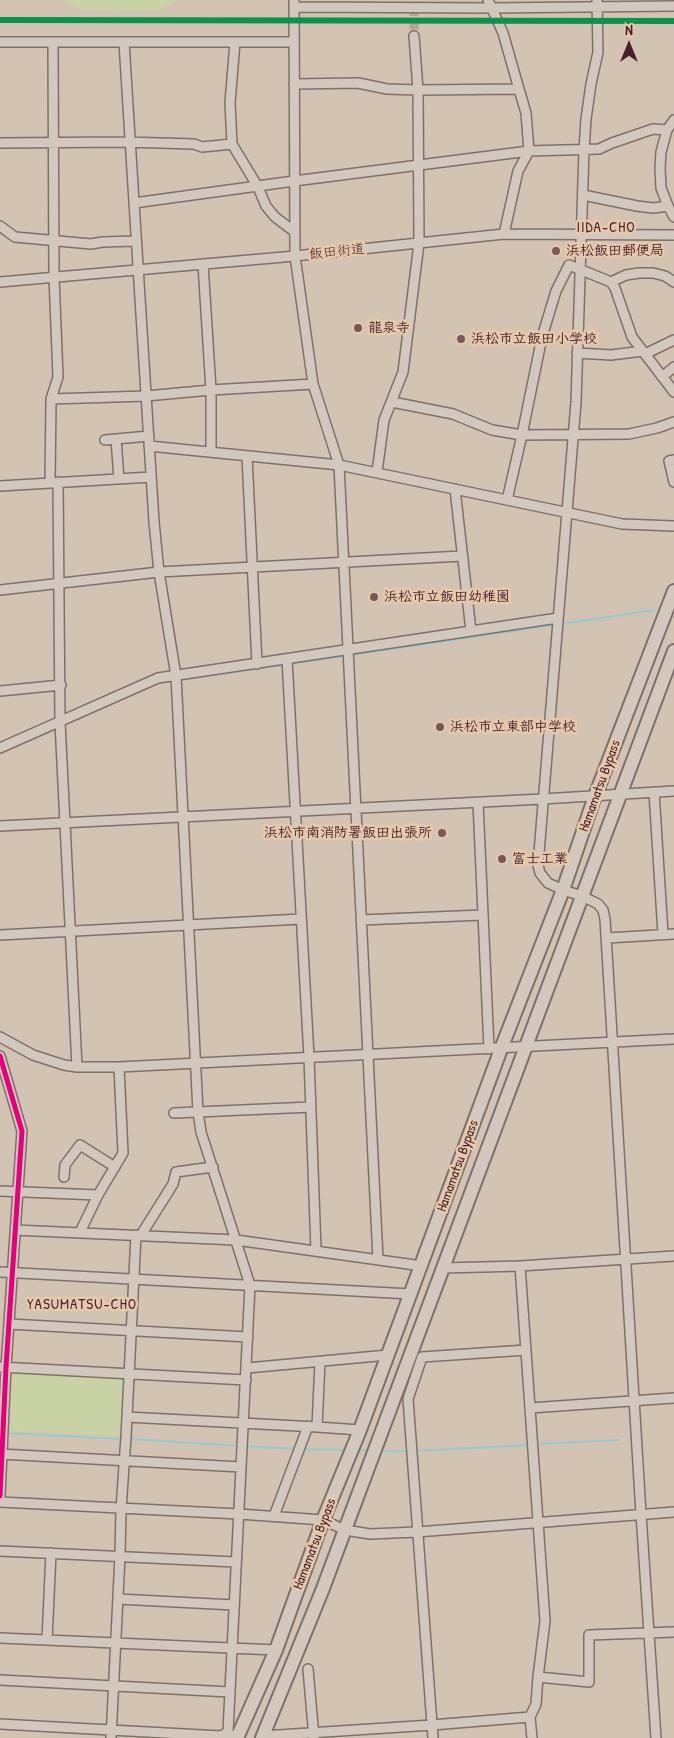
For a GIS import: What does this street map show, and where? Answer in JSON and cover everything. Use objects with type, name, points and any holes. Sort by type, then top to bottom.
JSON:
[{"type":"highway","name":"Hamamatsu Bypass","points":[[232,1736],[276,1650],[323,1520],[360,1430],[422,1266],[495,1049],[563,890],[595,796],[674,591]]},
{"type":"highway","name":"Hamamatsu Bypass","points":[[262,1737],[345,1530],[674,651]]},
{"type":"street","points":[[597,3],[598,52],[588,101],[584,150],[573,434],[538,856],[540,873],[548,883],[598,904],[603,910],[607,938],[625,1258],[656,1738]]},
{"type":"street","points":[[378,1259],[339,465],[312,384],[295,256],[294,4],[597,3],[674,6]]},
{"type":"street","points":[[490,4],[503,33],[526,113],[529,151],[518,171],[504,234]]},
{"type":"street","points":[[377,472],[384,420],[403,372],[419,244],[418,90],[414,36]]},
{"type":"street","points":[[0,42],[294,42]]},
{"type":"street","points":[[54,42],[54,277],[58,377],[52,399],[54,482],[60,584],[60,722],[77,1067]]},
{"type":"street","points":[[0,1724],[111,1734],[232,1736],[230,1692],[250,1285],[201,1132],[198,1112],[176,676],[159,572],[154,522],[124,42]]},
{"type":"street","points":[[236,42],[230,103],[232,144],[258,187],[266,206],[295,232]]},
{"type":"street","points":[[294,84],[358,83],[387,90],[519,89]]},
{"type":"street","points":[[674,120],[667,130],[661,152],[660,168],[661,188],[674,217]]},
{"type":"street","points":[[134,203],[529,151],[600,149],[652,129],[667,130]]},
{"type":"street","points":[[0,143],[194,144],[202,147],[232,144]]},
{"type":"street","points":[[583,195],[637,206],[653,208],[668,206]]},
{"type":"street","points":[[0,226],[15,237],[91,244],[135,241]]},
{"type":"street","name":"飯田街道","points":[[0,282],[295,256],[504,234],[674,235]]},
{"type":"street","points":[[203,264],[211,390],[211,452]]},
{"type":"street","points":[[507,500],[542,337],[556,291],[569,265],[611,282],[615,288],[632,337],[674,392]]},
{"type":"street","points":[[611,282],[626,275],[639,273],[653,273],[665,276],[674,282]]},
{"type":"street","points":[[577,352],[611,355],[644,353],[674,340]]},
{"type":"street","points":[[662,376],[674,367]]},
{"type":"street","points":[[52,399],[146,396],[312,384]]},
{"type":"street","points":[[392,402],[453,414],[492,430],[522,434],[629,434],[674,422]]},
{"type":"street","points":[[116,439],[119,479]]},
{"type":"street","points":[[104,440],[149,441],[211,452],[339,465],[622,524],[674,526]]},
{"type":"street","points":[[248,456],[258,664]]},
{"type":"street","points":[[674,460],[669,461],[674,482]]},
{"type":"street","points":[[0,486],[151,477]]},
{"type":"street","points":[[455,489],[471,631]]},
{"type":"street","points":[[0,590],[159,572],[462,556]]},
{"type":"street","points":[[0,748],[158,678],[558,618]]},
{"type":"street","points":[[287,659],[309,1057],[316,1250]]},
{"type":"street","points":[[0,691],[61,684]]},
{"type":"street","points":[[0,826],[674,791]]},
{"type":"street","points":[[654,792],[664,934]]},
{"type":"street","points":[[478,802],[483,915],[495,1049]]},
{"type":"street","points":[[361,920],[483,915]]},
{"type":"street","points":[[0,935],[302,920]]},
{"type":"street","points":[[607,938],[674,934]]},
{"type":"street","points":[[0,1037],[33,1055],[77,1067],[195,1064],[674,1039]]},
{"type":"street","points":[[0,1056],[22,1131],[9,1324],[3,1367],[0,1496]]},
{"type":"street","points":[[80,1232],[98,1195],[123,1154],[119,1067]]},
{"type":"street","points":[[174,1114],[311,1106]]},
{"type":"street","points":[[64,1178],[64,1165],[80,1145],[115,1167]]},
{"type":"street","points":[[111,1734],[121,1509],[138,1235],[173,1184],[176,1172],[213,1167]]},
{"type":"street","points":[[0,1191],[98,1195]]},
{"type":"street","points":[[15,1230],[236,1240],[422,1266]]},
{"type":"street","points":[[442,1268],[520,1266],[674,1256]]},
{"type":"street","points":[[520,1266],[546,1621],[542,1636],[536,1704],[530,1717],[532,1738]]},
{"type":"street","points":[[0,1272],[411,1294]]},
{"type":"street","points":[[9,1324],[248,1338]]},
{"type":"street","points":[[433,1738],[408,1399],[422,1357],[526,1350]]},
{"type":"street","points":[[247,1368],[388,1355]]},
{"type":"street","points":[[274,1516],[299,1449],[312,1427],[320,1362]]},
{"type":"street","points":[[3,1367],[246,1380]]},
{"type":"street","points":[[530,1408],[674,1398]]},
{"type":"street","points":[[127,1418],[360,1430]]},
{"type":"street","points":[[2,1454],[241,1467]]},
{"type":"street","points":[[0,1502],[323,1520],[345,1530],[370,1534],[674,1512]]},
{"type":"street","points":[[0,1551],[236,1562]]},
{"type":"street","points":[[47,1640],[51,1553]]},
{"type":"street","points":[[118,1599],[234,1606]]},
{"type":"street","points":[[538,1676],[589,1682],[589,1635],[674,1632]]},
{"type":"street","points":[[0,1638],[276,1650]]},
{"type":"street","points":[[308,1669],[314,1736]]},
{"type":"street","points":[[0,1680],[230,1692]]},
{"type":"street","points":[[262,1737],[314,1736],[530,1717]]},
{"type":"green space","points":[[63,0],[179,0],[158,11],[78,9]]},
{"type":"green space","points":[[12,1371],[120,1378],[123,1381],[120,1436],[9,1431],[6,1427],[9,1374]]},
{"type":"waterway","points":[[560,624],[654,610]]},
{"type":"waterway","points":[[352,655],[555,625]]},
{"type":"waterway","points":[[290,664],[345,656]]},
{"type":"waterway","points":[[179,680],[283,665]]},
{"type":"waterway","points":[[152,685],[174,680]]},
{"type":"waterway","points":[[5,1433],[122,1439]]},
{"type":"waterway","points":[[130,1439],[240,1446]]},
{"type":"waterway","points":[[537,1444],[619,1440]]},
{"type":"waterway","points":[[414,1451],[529,1445]]},
{"type":"waterway","points":[[244,1446],[297,1449]]},
{"type":"waterway","points":[[302,1449],[347,1450]]},
{"type":"waterway","points":[[357,1450],[370,1451]]},
{"type":"waterway","points":[[379,1451],[410,1451]]},
{"type":"tunnel","points":[[414,7],[414,36]]},
{"type":"transit line","points":[[0,20],[674,21]]},
{"type":"transit line","points":[[0,1056],[22,1131],[6,1367],[0,1496]]},
{"type":"place","name":"浜松飯田郵便局","points":[[556,251]]},
{"type":"place","name":"龍泉寺","points":[[358,328]]},
{"type":"place","name":"浜松市立飯田小学校","points":[[461,339]]},
{"type":"place","name":"浜松市立飯田幼稚園","points":[[374,597]]},
{"type":"place","name":"浜松市立東部中学校","points":[[440,727]]},
{"type":"place","name":"浜松市南消防署飯田出張所","points":[[442,833]]},
{"type":"place","name":"富士工業","points":[[502,859]]},
{"type":"district","name":"IIDA-CHO","points":[[606,228]]},
{"type":"district","name":"YASUMATSU-CHO","points":[[82,1305]]}]
